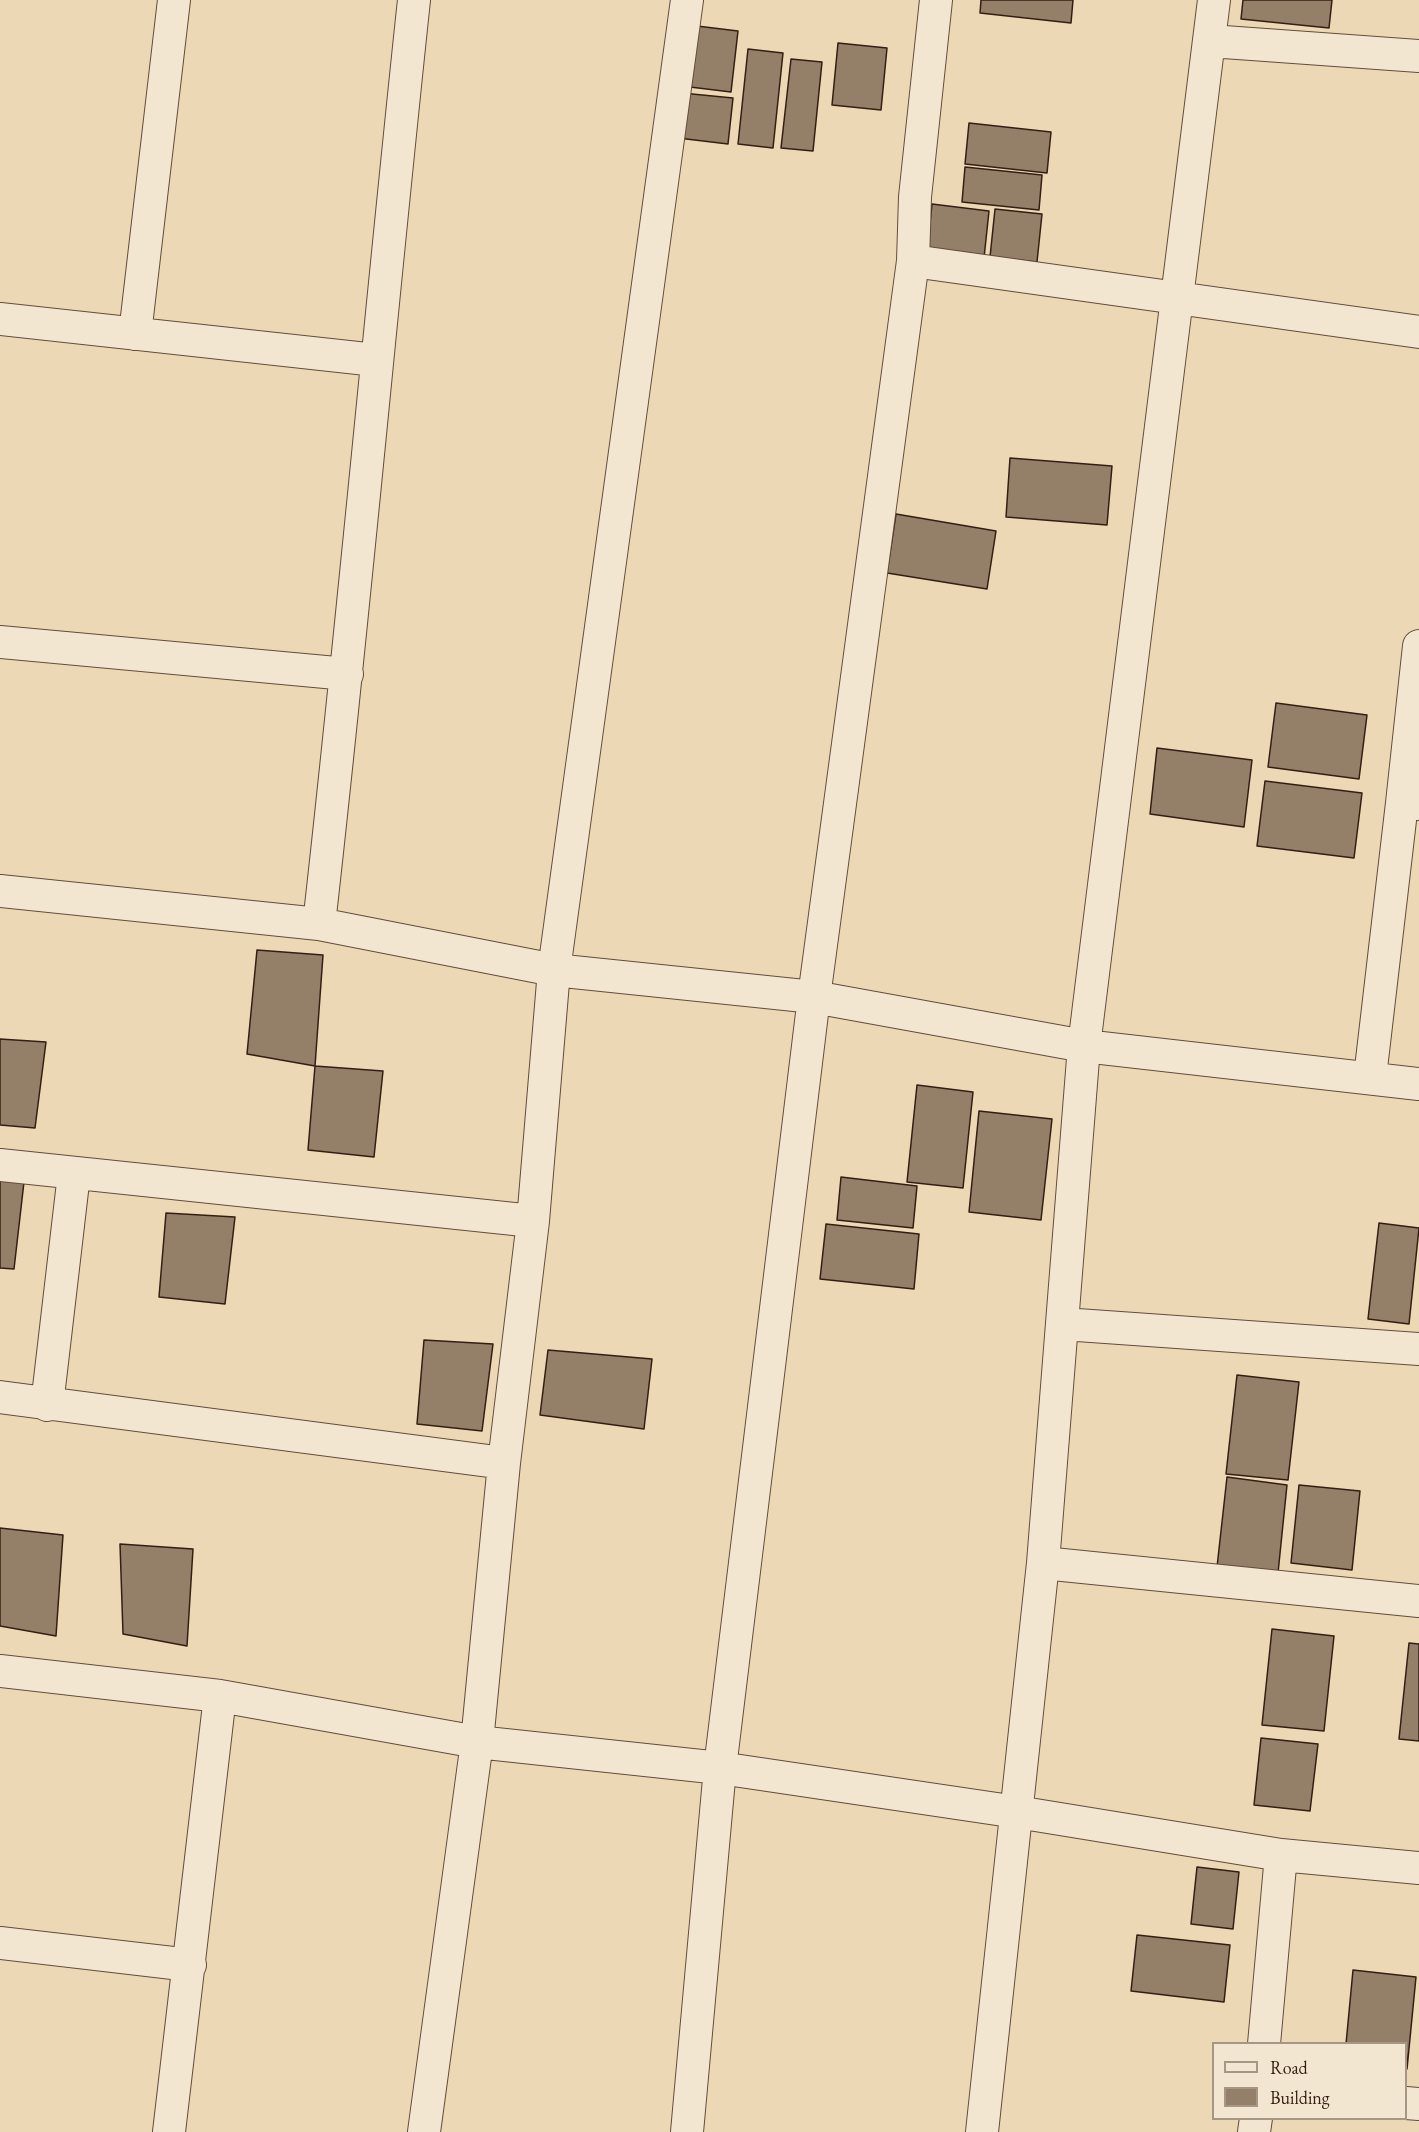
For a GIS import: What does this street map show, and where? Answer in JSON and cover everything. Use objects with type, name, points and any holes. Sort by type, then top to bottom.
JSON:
[{"type":"street","points":[[135,334],[174,0]]},
{"type":"street","points":[[319,924],[347,674],[376,360],[414,0]]},
{"type":"street","points":[[424,2132],[477,1742],[504,1462],[533,1221],[554,970],[687,0]]},
{"type":"street","points":[[687,2132],[720,1768],[814,997],[913,261],[915,197],[936,0]]},
{"type":"street","points":[[982,2132],[1043,1563],[1084,1046],[1214,0]]},
{"type":"street","points":[[1209,41],[1419,56]]},
{"type":"street","points":[[913,261],[1419,332]]},
{"type":"street","points":[[0,319],[376,360]]},
{"type":"street","points":[[0,642],[347,674]]},
{"type":"street","points":[[1370,1077],[1411,804],[1419,646]]},
{"type":"street","points":[[0,891],[319,924],[554,970],[814,997],[1084,1046],[1419,1084]]},
{"type":"street","points":[[0,1165],[533,1221]]},
{"type":"street","points":[[47,1404],[74,1173]]},
{"type":"street","points":[[1063,1324],[1419,1349]]},
{"type":"street","points":[[0,1398],[504,1462]]},
{"type":"street","points":[[1043,1563],[1419,1601]]},
{"type":"street","points":[[0,1671],[220,1696],[477,1742],[720,1768],[1017,1812],[1281,1856],[1419,1868]]},
{"type":"street","points":[[169,2132],[220,1696]]},
{"type":"street","points":[[1264,2042],[1281,1856]]},
{"type":"street","points":[[0,1943],[190,1965]]},
{"type":"building","points":[[981,0],[1073,0],[1071,23],[980,13]]},
{"type":"building","points":[[1243,0],[1332,0],[1329,28],[1241,19]]},
{"type":"building","points":[[697,26],[738,31],[731,92],[690,87]]},
{"type":"building","points":[[838,43],[887,48],[881,110],[832,105]]},
{"type":"building","points":[[748,49],[783,53],[773,148],[738,144]]},
{"type":"building","points":[[791,59],[822,62],[813,151],[781,148]]},
{"type":"building","points":[[682,93],[733,98],[728,144],[678,138]]},
{"type":"building","points":[[969,123],[1051,132],[1047,173],[965,164]]},
{"type":"building","points":[[965,167],[1042,175],[1039,210],[962,202]]},
{"type":"building","points":[[932,204],[989,211],[984,258],[927,252]]},
{"type":"building","points":[[995,209],[1042,214],[1037,262],[990,257]]},
{"type":"building","points":[[1010,458],[1112,466],[1107,525],[1006,517]]},
{"type":"building","points":[[896,514],[996,531],[987,589],[887,573]]},
{"type":"building","points":[[1276,703],[1367,715],[1359,779],[1268,767]]},
{"type":"building","points":[[1157,748],[1252,760],[1244,827],[1150,814]]},
{"type":"building","points":[[1265,781],[1362,793],[1354,858],[1257,846]]},
{"type":"building","points":[[257,950],[323,955],[315,1066],[247,1054]]},
{"type":"building","points":[[0,1039],[46,1042],[35,1128],[0,1125]]},
{"type":"building","points":[[315,1066],[383,1071],[374,1157],[308,1150]]},
{"type":"building","points":[[917,1085],[973,1092],[963,1188],[907,1182]]},
{"type":"building","points":[[979,1111],[1052,1119],[1041,1220],[969,1212]]},
{"type":"building","points":[[841,1177],[917,1186],[913,1228],[837,1220]]},
{"type":"building","points":[[0,1181],[24,1182],[14,1269],[0,1268]]},
{"type":"building","points":[[166,1213],[235,1217],[225,1304],[159,1297]]},
{"type":"building","points":[[1379,1223],[1419,1228],[1409,1324],[1368,1319]]},
{"type":"building","points":[[826,1224],[919,1234],[914,1289],[820,1279]]},
{"type":"building","points":[[424,1340],[493,1344],[482,1431],[417,1424]]},
{"type":"building","points":[[548,1350],[652,1359],[644,1429],[540,1415]]},
{"type":"building","points":[[1237,1375],[1299,1382],[1288,1480],[1226,1474]]},
{"type":"building","points":[[1227,1477],[1287,1485],[1278,1573],[1217,1567]]},
{"type":"building","points":[[1299,1485],[1360,1491],[1352,1570],[1291,1563]]},
{"type":"building","points":[[0,1528],[63,1535],[56,1636],[0,1626]]},
{"type":"building","points":[[120,1544],[193,1549],[187,1646],[123,1634]]},
{"type":"building","points":[[1272,1629],[1334,1636],[1324,1731],[1262,1725]]},
{"type":"building","points":[[1409,1643],[1419,1644],[1419,1741],[1399,1739]]},
{"type":"building","points":[[1261,1738],[1318,1744],[1310,1811],[1254,1805]]},
{"type":"building","points":[[1197,1867],[1239,1872],[1233,1929],[1191,1924]]},
{"type":"building","points":[[1137,1935],[1230,1945],[1224,2002],[1131,1991]]},
{"type":"building","points":[[1353,1970],[1416,1977],[1407,2069],[1407,2042],[1346,2042]]}]
